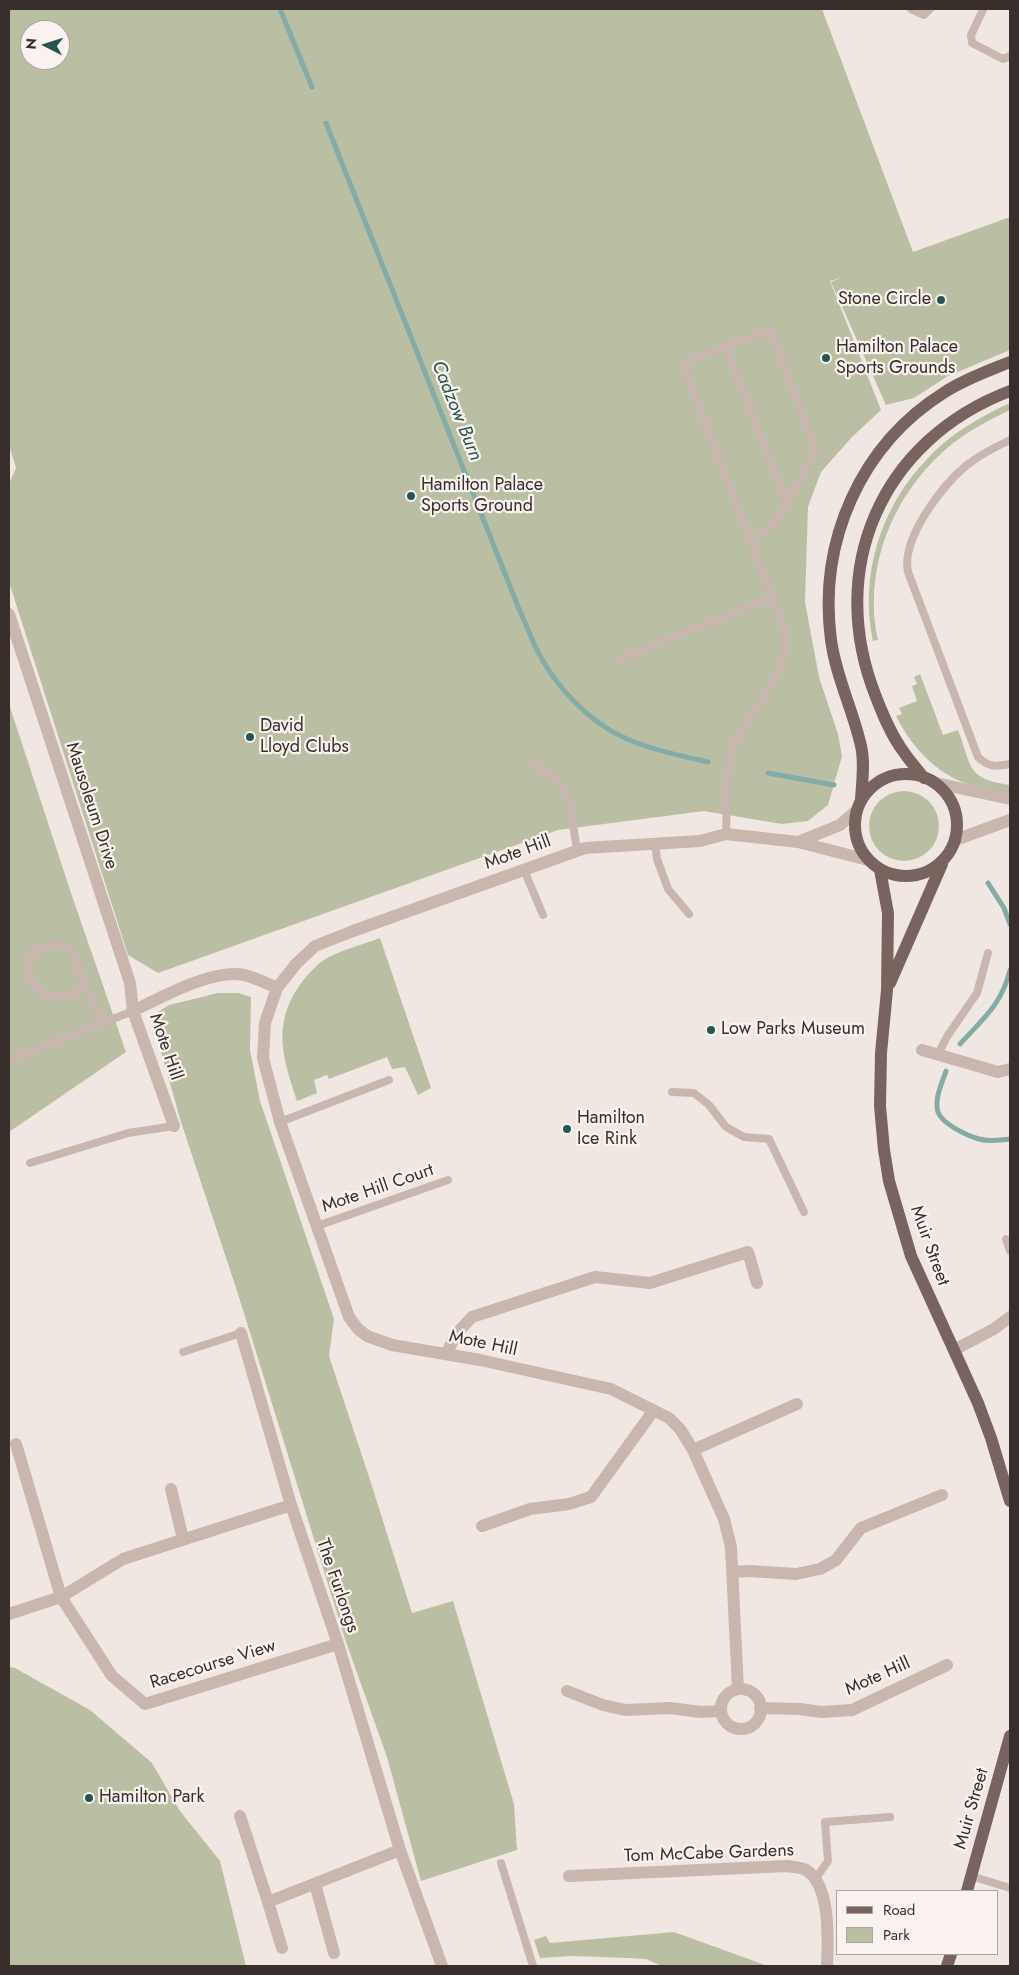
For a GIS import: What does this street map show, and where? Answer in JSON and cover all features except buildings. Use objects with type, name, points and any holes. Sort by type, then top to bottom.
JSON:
[{"type":"main road","points":[[1010,362],[975,376],[948,390],[920,410],[894,434],[869,467],[848,505],[840,526],[831,568],[829,618],[837,666],[861,747],[859,805],[854,824],[856,837],[860,849],[868,860],[880,870],[902,877],[914,876],[936,867],[945,859],[955,840],[957,827],[952,803],[945,792],[930,780],[902,750],[889,727],[874,693],[857,626],[858,581],[864,550],[878,507],[890,486],[918,451],[933,437],[964,414],[1010,391]]},
{"type":"main road","points":[[859,805],[878,782],[889,777],[913,774],[930,780]]},
{"type":"main road","name":"Muir Street","points":[[887,990],[929,891],[945,859]]},
{"type":"main road","name":"Muir Street","points":[[880,870],[888,913],[887,990],[881,1053],[880,1106],[889,1181],[910,1256],[986,1422],[1010,1501]]},
{"type":"main road","name":"Muir Street","points":[[967,1890],[1006,1769],[1010,1736]]},
{"type":"street","name":"Mausoleum Drive","points":[[9,614],[130,983],[134,1011]]},
{"type":"street","points":[[930,780],[1010,799]]},
{"type":"street","name":"Mote Hill","points":[[798,842],[840,825],[859,805]]},
{"type":"street","points":[[955,840],[1010,820]]},
{"type":"street","name":"Mote Hill","points":[[738,1689],[731,1547],[724,1519],[693,1450],[675,1424],[669,1418],[611,1389],[446,1354],[392,1345],[368,1336],[358,1329],[350,1317],[280,1122],[263,1058],[265,1023],[277,988],[296,964],[315,946],[578,850],[700,841],[726,834],[798,842],[868,860]]},
{"type":"street","name":"Mote Hill","points":[[174,1126],[134,1011],[201,980],[225,975],[246,975],[277,988]]},
{"type":"street","points":[[922,1050],[998,1072],[1010,1070]]},
{"type":"street","points":[[446,1354],[457,1333],[472,1317],[595,1277],[650,1283],[748,1252],[757,1283]]},
{"type":"street","points":[[954,1350],[989,1332],[1010,1317]]},
{"type":"street","name":"The Furlongs","points":[[241,1333],[291,1505],[338,1644],[400,1850],[442,1966]]},
{"type":"street","points":[[693,1450],[797,1404]]},
{"type":"street","points":[[482,1526],[530,1509],[569,1504],[591,1497],[654,1410]]},
{"type":"street","points":[[16,1444],[61,1597]]},
{"type":"street","points":[[171,1489],[183,1538]]},
{"type":"street","points":[[732,1572],[750,1571],[796,1574],[820,1569],[836,1560],[861,1528],[942,1495]]},
{"type":"street","points":[[9,1614],[61,1597],[122,1559],[291,1505]]},
{"type":"street","name":"Racecourse View","points":[[61,1597],[112,1676],[145,1704],[338,1644]]},
{"type":"street","name":"Mote Hill","points":[[760,1708],[800,1709],[821,1712],[852,1710],[947,1665]]},
{"type":"street","points":[[738,1689],[748,1690],[754,1694],[760,1708],[757,1719],[753,1724],[740,1728],[728,1724],[721,1712],[725,1696],[738,1689]]},
{"type":"street","points":[[567,1691],[603,1705],[625,1710],[670,1708],[701,1712],[721,1712]]},
{"type":"street","points":[[240,1816],[282,1948]]},
{"type":"street","points":[[268,1902],[400,1850]]},
{"type":"street","name":"Tom McCabe Gardens","points":[[569,1876],[787,1866],[805,1869],[816,1878]]},
{"type":"street","points":[[816,1878],[826,1913],[827,1966]]},
{"type":"street","points":[[314,1884],[334,1953]]},
{"type":"lane","points":[[911,9],[924,15],[930,9]]},
{"type":"lane","points":[[983,10],[971,35],[972,43],[1003,59],[1010,56]]},
{"type":"lane","points":[[726,834],[728,778],[732,748],[785,656],[786,633],[684,371],[688,360],[768,331],[772,335],[816,450],[776,523],[767,530],[750,538]]},
{"type":"lane","points":[[725,346],[786,503]]},
{"type":"lane","points":[[1010,440],[965,466],[950,482],[923,518],[906,559],[908,572],[978,757],[992,767],[1010,764]]},
{"type":"lane","points":[[616,660],[773,597]]},
{"type":"lane","points":[[534,763],[559,782],[569,799],[578,850]]},
{"type":"lane","points":[[655,844],[657,859],[668,889],[689,914]]},
{"type":"lane","points":[[524,870],[543,915]]},
{"type":"lane","points":[[84,983],[71,995],[58,997],[42,993],[32,981],[30,962],[35,950],[49,945],[62,945],[72,952],[102,1023]]},
{"type":"lane","points":[[938,1054],[945,1040],[977,993],[988,954]]},
{"type":"lane","points":[[9,1060],[134,1011]]},
{"type":"lane","points":[[280,1122],[389,1080]]},
{"type":"lane","points":[[672,1092],[694,1093],[710,1105],[726,1127],[744,1137],[769,1139],[804,1212]]},
{"type":"lane","points":[[30,1163],[128,1133],[174,1126]]},
{"type":"lane","name":"Mote Hill Court","points":[[317,1226],[448,1180]]},
{"type":"lane","points":[[1006,1239],[1010,1251]]},
{"type":"lane","points":[[183,1352],[241,1333]]},
{"type":"lane","points":[[816,1878],[828,1861],[826,1822],[890,1817]]},
{"type":"lane","points":[[501,1862],[533,1966]]},
{"type":"lane","points":[[971,1876],[1010,1888]]},
{"type":"green space","name":"Hamilton Palace Sports Ground","points":[[9,9],[822,9],[913,252],[1010,217],[1010,350],[948,376],[914,398],[886,405],[831,282],[843,277],[830,281],[881,410],[852,437],[821,472],[808,507],[805,602],[819,677],[838,734],[842,756],[828,805],[808,821],[782,824],[704,811],[558,830],[158,973],[128,955],[9,582],[9,484],[16,468],[9,445]]},
{"type":"green space","points":[[1010,403],[1010,410],[976,428],[945,450],[926,469],[910,490],[897,512],[886,536],[879,561],[874,613],[878,640],[873,641],[869,616],[869,591],[872,567],[886,520],[898,498],[928,458],[946,441],[977,420]]},
{"type":"green space","points":[[920,674],[943,735],[958,730],[973,769],[985,779],[1010,785],[1010,794],[968,784],[945,773],[925,757],[909,738],[896,716],[902,714],[899,708],[917,701],[912,686],[917,684],[914,677]]},
{"type":"green space","points":[[9,704],[126,1052],[9,1132]]},
{"type":"green space","points":[[897,791],[911,791],[924,796],[934,806],[939,819],[939,833],[934,846],[924,856],[911,861],[897,861],[884,856],[874,846],[869,833],[869,819],[874,806],[884,796]]},
{"type":"green space","points":[[380,938],[431,1088],[418,1095],[405,1067],[392,1069],[387,1057],[329,1079],[327,1075],[314,1080],[317,1093],[297,1101],[284,1056],[283,1042],[285,1015],[291,1000],[299,986],[316,966],[329,957]]},
{"type":"green space","points":[[218,993],[238,993],[251,997],[250,1050],[260,1101],[334,1319],[329,1356],[412,1613],[453,1601],[514,1804],[517,1850],[421,1881],[387,1757],[345,1639],[238,1294],[181,1122],[156,1034],[158,1012],[169,1005]]},
{"type":"green space","name":"Hamilton Park","points":[[9,1667],[15,1668],[90,1710],[152,1763],[180,1811],[220,1861],[246,1966],[9,1966]]},
{"type":"green space","points":[[674,1932],[768,1966],[662,1966],[646,1959],[572,1956],[540,1958],[534,1940],[546,1936],[550,1943]]},
{"type":"waterway","name":"Cadzow Burn","points":[[280,9],[312,87]]},
{"type":"waterway","name":"Cadzow Burn","points":[[326,123],[519,609],[543,662],[562,689],[599,723],[613,732],[647,746],[708,762]]},
{"type":"waterway","name":"Cadzow Burn","points":[[768,773],[834,785]]},
{"type":"waterway","name":"Cadzow Burn","points":[[988,883],[1004,908],[1010,924]]},
{"type":"waterway","name":"Cadzow Burn","points":[[960,1044],[997,1002],[1010,970]]},
{"type":"waterway","name":"Cadzow Burn","points":[[946,1071],[937,1102],[940,1116],[950,1125],[979,1139],[991,1141],[1010,1139]]},
{"type":"place","name":"Stone Circle","points":[[941,300]]},
{"type":"place","name":"Hamilton Palace Sports Grounds","points":[[826,358]]},
{"type":"place","name":"Hamilton Palace Sports Ground","points":[[411,496]]},
{"type":"place","name":"David Lloyd Clubs","points":[[250,737]]},
{"type":"place","name":"Low Parks Museum","points":[[711,1030]]},
{"type":"place","name":"Hamilton Ice Rink","points":[[567,1129]]},
{"type":"place","name":"Hamilton Park","points":[[89,1798]]}]
